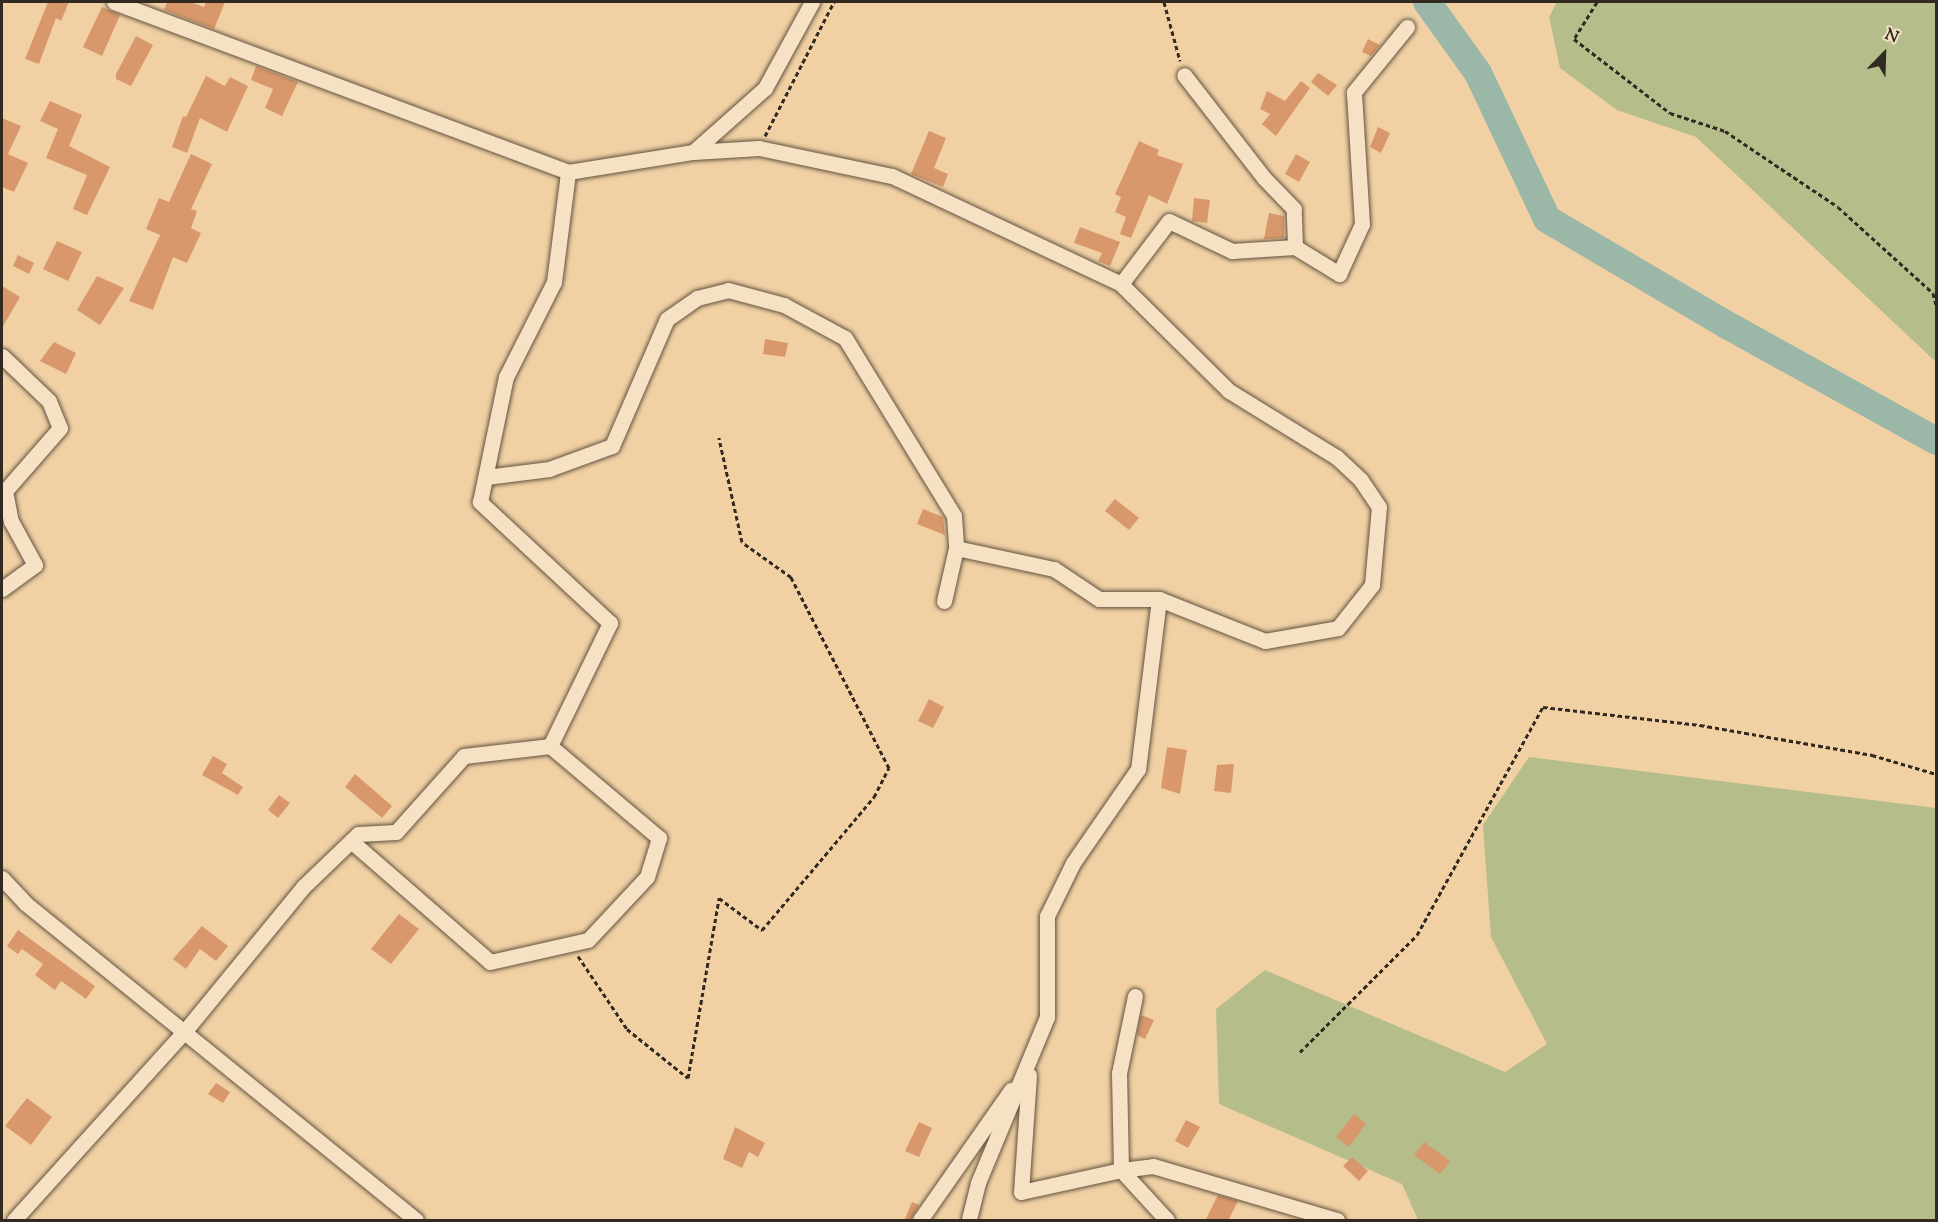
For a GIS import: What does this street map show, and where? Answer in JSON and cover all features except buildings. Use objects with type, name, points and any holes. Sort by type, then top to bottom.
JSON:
[{"type":"street","points":[[114,2],[568,172],[693,152],[759,148],[891,176],[1121,284],[1229,391],[1336,457],[1361,480],[1379,507],[1372,585],[1338,628],[1265,641],[1159,599],[1099,599],[1054,569],[956,548]]},
{"type":"street","points":[[693,152],[765,88],[812,2]]},
{"type":"street","points":[[1121,284],[1169,221],[1232,251],[1295,247],[1339,274],[1362,224],[1354,92],[1407,27]]},
{"type":"street","points":[[1184,75],[1264,178],[1294,209],[1295,247]]},
{"type":"street","points":[[550,746],[610,622],[480,502],[506,377],[554,282],[568,172]]},
{"type":"street","points":[[486,477],[549,469],[612,446],[667,319],[697,298],[728,290],[784,305],[846,338],[954,516],[956,548],[944,601]]},
{"type":"street","points":[[2,356],[49,401],[60,428],[5,491],[11,521],[35,565],[2,589]]},
{"type":"street","points":[[969,1221],[978,1183],[1030,1063],[1047,1017],[1047,916],[1073,863],[1138,769],[1159,599]]},
{"type":"street","points":[[14,1221],[184,1032],[303,887],[358,834],[396,832],[464,756],[550,746],[659,838],[646,877],[588,940],[490,962],[351,841]]},
{"type":"street","points":[[2,878],[25,903],[416,1221]]},
{"type":"street","points":[[1135,996],[1119,1073],[1121,1170],[1167,1221]]},
{"type":"street","points":[[1030,1063],[1021,1192],[1121,1170],[1153,1166],[1337,1221]]},
{"type":"street","points":[[920,1221],[1030,1063]]},
{"type":"path","points":[[759,148],[834,2]]},
{"type":"path","points":[[1164,2],[1184,75]]},
{"type":"path","points":[[1597,2],[1574,39],[1670,112],[1725,131],[1838,207],[1933,293],[1936,305]]},
{"type":"path","points":[[570,944],[627,1029],[688,1078],[719,898],[762,930],[874,796],[889,768],[791,577],[742,542],[719,438]]},
{"type":"path","points":[[1300,1052],[1417,935],[1543,707],[1735,731],[1872,755],[1936,774]]},
{"type":"green space","points":[[1557,2],[1936,2],[1936,362],[1696,137],[1617,110],[1560,68],[1549,17]]},
{"type":"green space","points":[[1529,757],[1936,808],[1936,1220],[1418,1220],[1402,1184],[1219,1104],[1216,1009],[1265,970],[1505,1072],[1547,1044],[1491,937],[1483,825]]},
{"type":"waterway","points":[[1427,2],[1478,73],[1547,219],[1727,325],[1936,441]]}]
